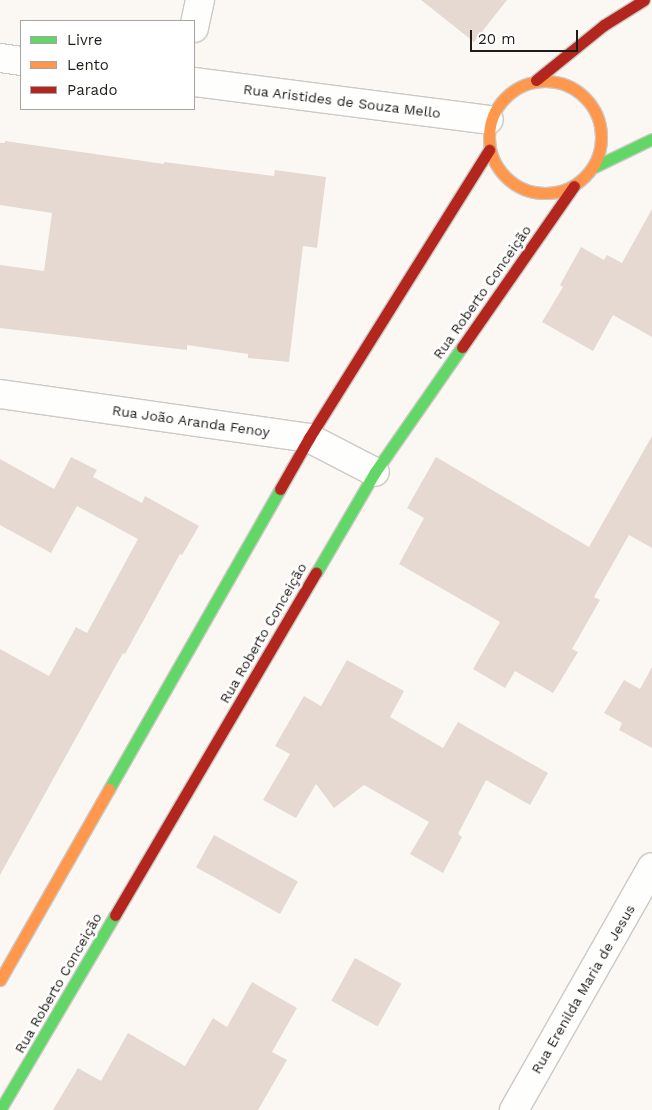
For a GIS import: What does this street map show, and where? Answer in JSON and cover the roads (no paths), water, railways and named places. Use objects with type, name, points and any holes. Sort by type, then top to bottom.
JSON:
[{"type":"street","points":[[195,23],[200,0]]},
{"type":"street","points":[[644,0],[604,25],[536,80],[507,93],[489,120],[489,150],[504,178],[528,192],[553,194],[574,186],[594,166],[652,139]]},
{"type":"street","points":[[0,58],[20,61]]},
{"type":"street","points":[[536,80],[572,86],[593,106],[602,132],[600,151],[594,166]]},
{"type":"street","name":"Rua Aristides de Souza Mello","points":[[195,82],[489,120]]},
{"type":"street","points":[[0,980],[308,438],[489,150]]},
{"type":"street","name":"Rua Roberto Conceição","points":[[0,1110],[375,472],[574,186]]},
{"type":"street","name":"Rua João Aranda Fenoy","points":[[0,394],[308,438],[375,472]]},
{"type":"street","name":"Rua Erenilda Maria de Jesus","points":[[514,1110],[652,867]]}]
